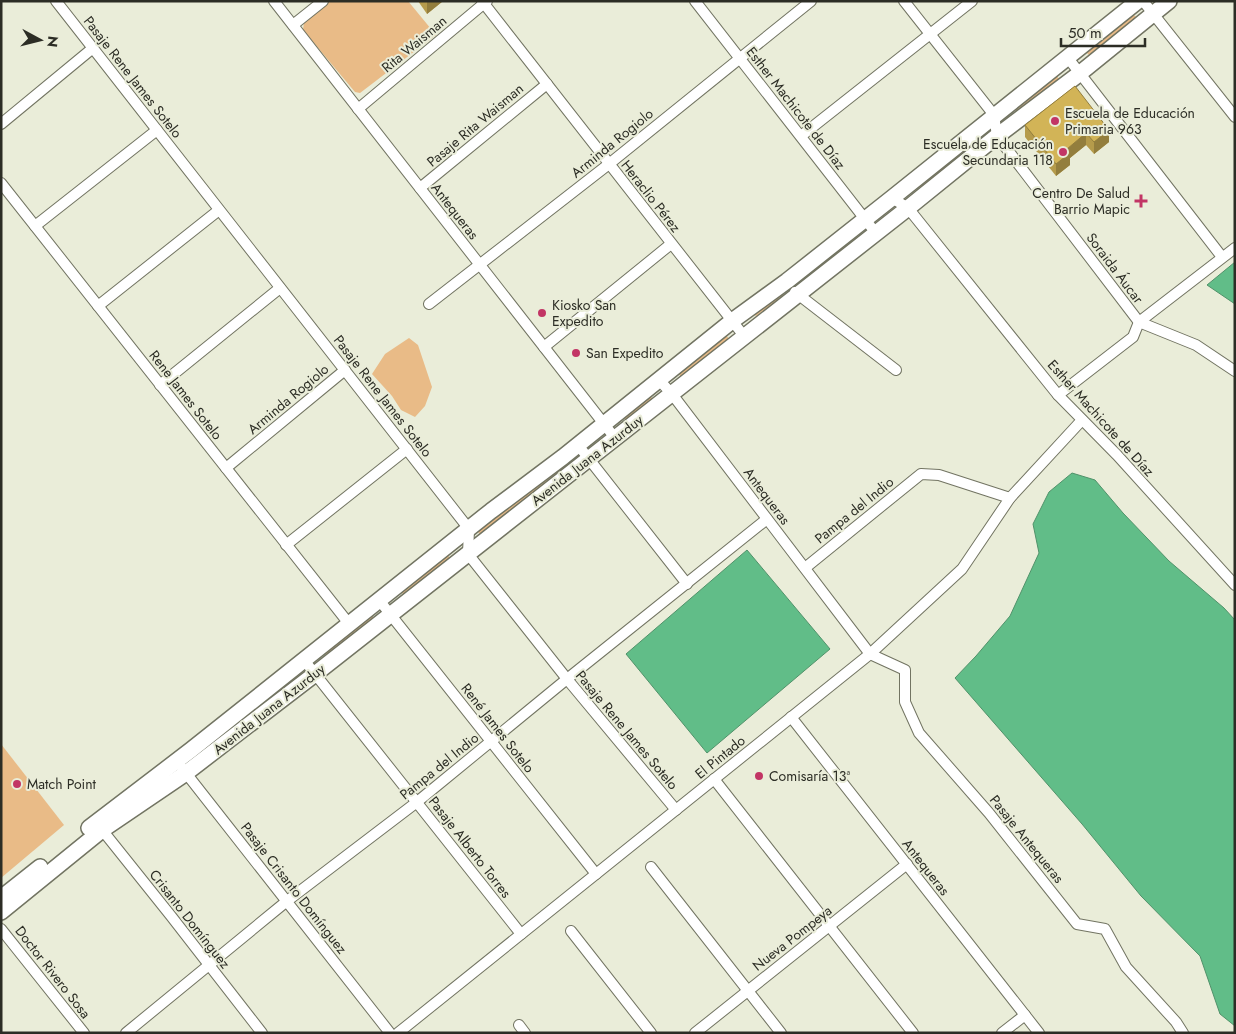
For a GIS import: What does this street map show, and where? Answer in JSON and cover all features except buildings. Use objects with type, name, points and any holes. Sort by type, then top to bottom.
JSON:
[{"type":"main road","name":"Avenida Juana Azurduy","points":[[1,898],[99,826],[186,773],[315,674],[997,136],[1079,74],[1169,1]]},
{"type":"main road","name":"Avenida Juana Azurduy","points":[[1,912],[176,760],[578,445],[732,321],[787,281],[892,198],[1068,58],[1129,4]]},
{"type":"street","name":"Pasaje Rene James Sotelo","points":[[56,1],[469,529]]},
{"type":"street","name":"Antequeras","points":[[274,1],[615,438]]},
{"type":"street","points":[[293,25],[322,1]]},
{"type":"street","name":"Esther Machicote de Díaz","points":[[695,1],[864,220],[876,232]]},
{"type":"street","name":"Arminda Rogiolo","points":[[429,304],[609,164],[810,1]]},
{"type":"street","points":[[904,1],[994,115],[997,136]]},
{"type":"street","points":[[801,136],[972,1]]},
{"type":"street","points":[[1143,1],[1235,117]]},
{"type":"street","name":"Heraclio Pérez","points":[[484,2],[744,336]]},
{"type":"street","name":"Rita Waisman","points":[[358,108],[484,2]]},
{"type":"street","points":[[1,124],[93,48]]},
{"type":"street","points":[[1068,58],[1222,257]]},
{"type":"street","name":"Pasaje Rita Waisman","points":[[420,188],[546,84]]},
{"type":"street","points":[[35,226],[157,130]]},
{"type":"street","name":"Soraida Áucar","points":[[997,136],[1139,322]]},
{"type":"street","name":"Rene James Sotelo","points":[[1,183],[350,625]]},
{"type":"street","name":"Esther Machicote de Díaz","points":[[892,198],[908,208],[1058,395],[1117,455],[1235,585]]},
{"type":"street","points":[[98,306],[219,210]]},
{"type":"street","points":[[544,347],[671,244]]},
{"type":"street","points":[[1058,395],[1133,337],[1139,322],[1235,248]]},
{"type":"street","points":[[787,281],[797,294],[896,370]]},
{"type":"street","points":[[160,385],[280,288]]},
{"type":"street","points":[[1139,322],[1196,345],[1235,371]]},
{"type":"street","name":"Arminda Rogiolo","points":[[226,468],[345,370]]},
{"type":"street","name":"Antequeras","points":[[659,380],[672,394],[870,654]]},
{"type":"street","name":"El Pintado","points":[[398,1033],[870,654],[962,569],[1010,498],[1082,420]]},
{"type":"street","points":[[578,445],[687,584]]},
{"type":"street","points":[[286,544],[406,449]]},
{"type":"street","name":"Pampa del Indio","points":[[805,568],[921,474],[939,475],[1010,498]]},
{"type":"street","name":"Pampa del Indio","points":[[126,1033],[287,902],[492,742],[566,679],[767,519]]},
{"type":"street","points":[[468,554],[469,529]]},
{"type":"street","name":"Pasaje Rene James Sotelo","points":[[468,554],[566,679],[676,810]]},
{"type":"street","name":"René James Sotelo","points":[[380,600],[596,874]]},
{"type":"street","name":"Pasaje Antequeras","points":[[870,654],[905,670],[906,702],[919,733],[988,813],[1078,924],[1105,929],[1126,966],[1176,1022],[1183,1033]]},
{"type":"street","name":"Pasaje Alberto Torres","points":[[304,660],[521,934]]},
{"type":"street","name":"Antequeras","points":[[791,717],[1039,1033]]},
{"type":"street","name":"Pasaje Crisanto Domínguez","points":[[176,760],[390,1033]]},
{"type":"street","points":[[714,779],[913,1033]]},
{"type":"street","name":"Crisanto Domínguez","points":[[99,826],[262,1033]]},
{"type":"street","name":"Nueva Pompeya","points":[[695,1033],[907,864]]},
{"type":"street","points":[[650,867],[781,1033]]},
{"type":"street","name":"Doctor Rivero Sosa","points":[[1,929],[84,1033]]},
{"type":"street","points":[[571,932],[651,1033]]},
{"type":"street","points":[[1002,1033],[1025,1015]]},
{"type":"shaded area","points":[[330,1],[408,1],[436,35],[360,93],[355,92],[303,30],[304,22]]},
{"type":"shaded area","points":[[1134,15],[1137,18],[1089,55],[1086,52]]},
{"type":"shaded area","points":[[1056,75],[1059,79],[1017,112],[1015,109]]},
{"type":"shaded area","points":[[977,137],[981,142],[921,189],[917,185]]},
{"type":"shaded area","points":[[855,233],[858,238],[813,274],[809,269]]},
{"type":"shaded area","points":[[1235,262],[1235,304],[1207,285]]},
{"type":"shaded area","points":[[781,291],[784,295],[756,316],[753,313]]},
{"type":"shaded area","points":[[726,335],[729,339],[681,377],[678,373]]},
{"type":"shaded area","points":[[409,338],[418,345],[432,387],[425,406],[415,417],[401,410],[392,396],[372,374],[385,354]]},
{"type":"shaded area","points":[[650,395],[653,400],[626,420],[623,416]]},
{"type":"shaded area","points":[[566,462],[568,465],[480,534],[477,531]]},
{"type":"shaded area","points":[[1072,473],[1095,480],[1123,513],[1169,561],[1224,608],[1235,620],[1235,1026],[1220,1014],[1200,956],[1141,896],[1082,824],[955,678],[1010,616],[1039,553],[1033,524],[1049,492]]},
{"type":"shaded area","points":[[747,550],[830,649],[707,753],[626,654]]},
{"type":"shaded area","points":[[447,554],[450,558],[403,594],[400,591]]},
{"type":"shaded area","points":[[371,614],[374,618],[326,655],[323,651]]},
{"type":"shaded area","points":[[294,676],[296,680],[192,760],[189,756]]},
{"type":"shaded area","name":"Match Point","points":[[1,744],[64,825],[1,878]]},
{"type":"place","name":"Escuela de Educación Primaria 963","points":[[1055,121]]},
{"type":"place","name":"Escuela de Educación Secundaria 118","points":[[1063,152]]},
{"type":"place","name":"Centro De Salud Barrio Mapic","points":[[1141,201]]},
{"type":"place","name":"Kiosko San Expedito","points":[[542,313]]},
{"type":"place","name":"San Expedito","points":[[576,353]]},
{"type":"place","name":"Comisaría 13ª","points":[[759,776]]},
{"type":"place","name":"Match Point","points":[[17,784]]}]
